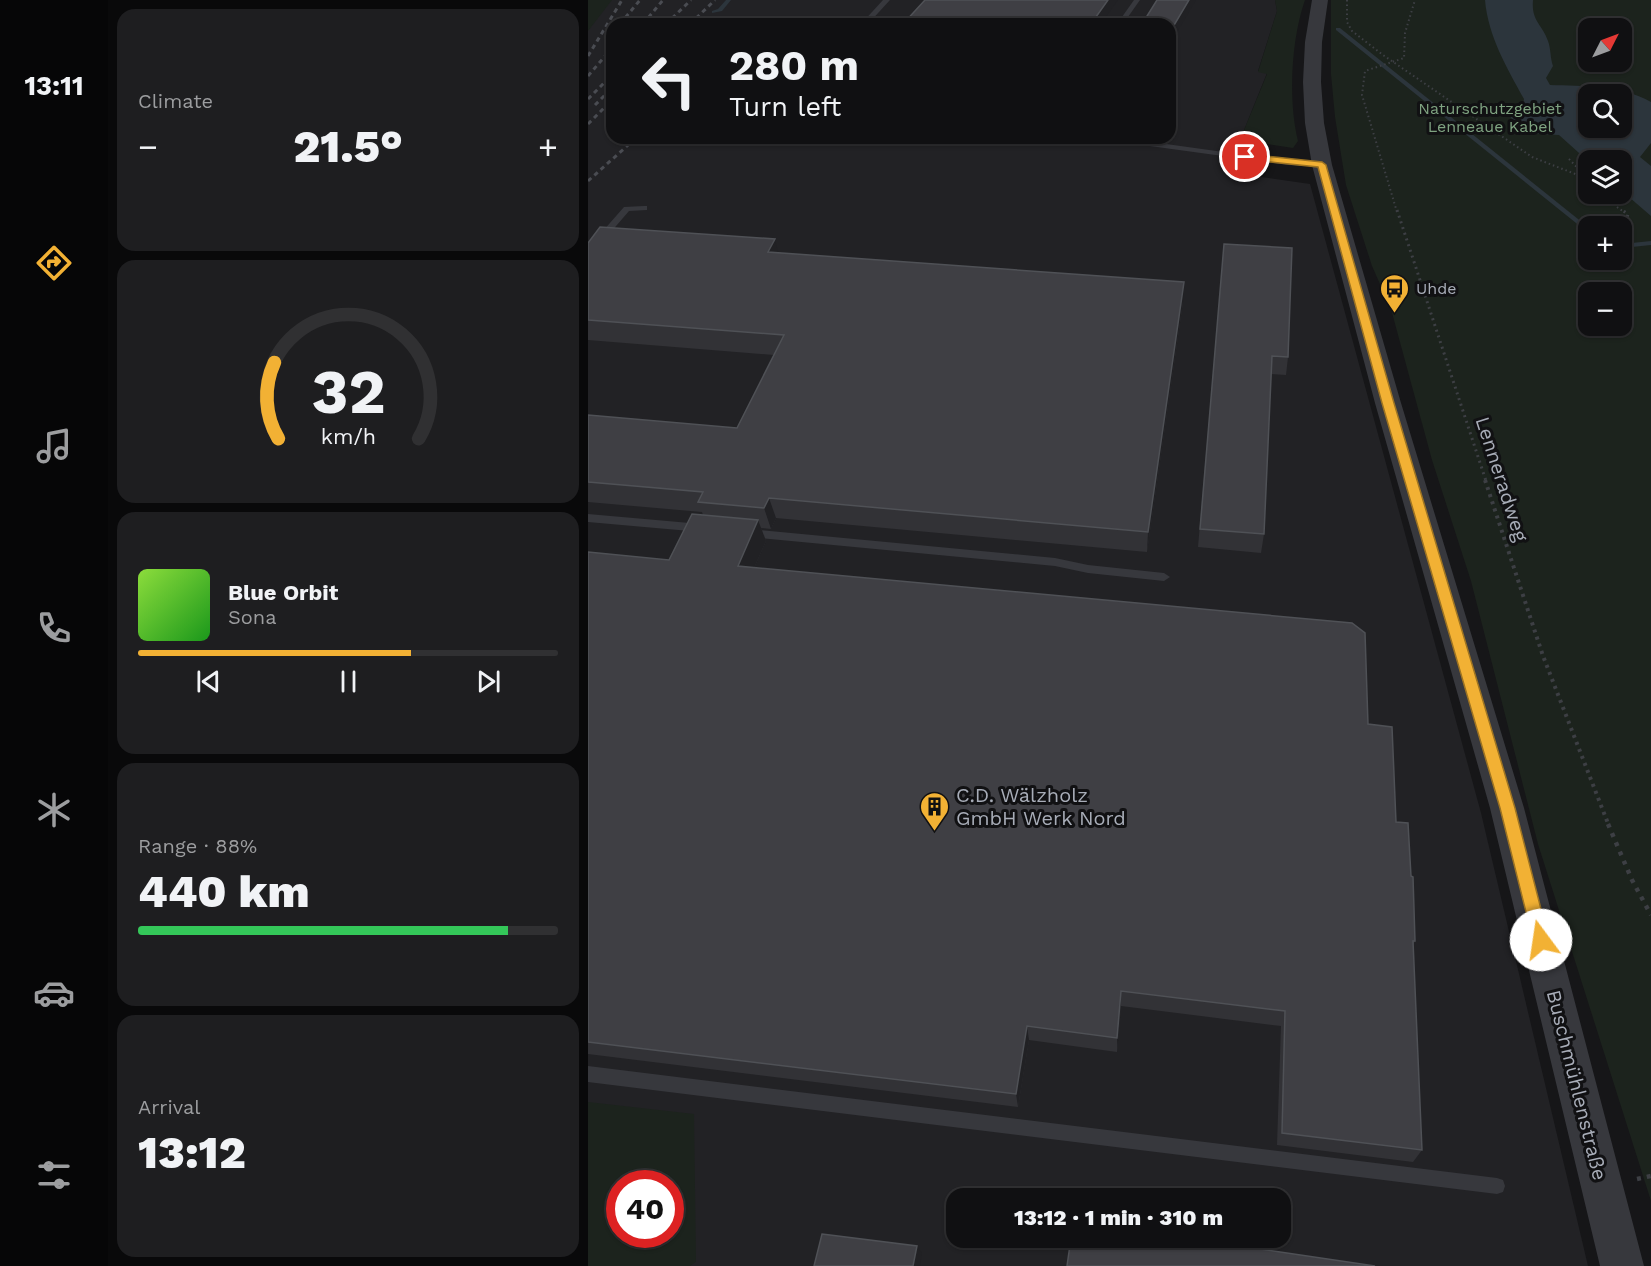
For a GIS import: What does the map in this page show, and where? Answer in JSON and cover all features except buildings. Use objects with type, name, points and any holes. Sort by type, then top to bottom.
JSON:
[{"type":"street","name":"Buschmühlenstraße","points":[[1320,0],[1310,70],[1315,133],[1322,165],[1388,403],[1508,808],[1622,1266]]},
{"type":"lane","points":[[870,18],[887,0]]},
{"type":"lane","points":[[1124,18],[1137,0]]},
{"type":"lane","points":[[1150,144],[1288,163],[1322,165]]},
{"type":"lane","points":[[588,253],[627,209],[644,208]]},
{"type":"lane","points":[[588,518],[716,530]]},
{"type":"lane","points":[[740,532],[1055,562],[1088,569],[1164,577]]},
{"type":"lane","points":[[588,1074],[1497,1186]]},
{"type":"path","points":[[1347,0],[1347,22],[1352,31],[1394,63],[1532,157],[1578,175]]},
{"type":"path","points":[[1394,63],[1404,58],[1405,33],[1415,0]]},
{"type":"path","name":"Lenneradweg","points":[[1394,63],[1365,71],[1362,95],[1385,174],[1543,656],[1602,812],[1632,880],[1651,915]]},
{"type":"path","points":[[1569,159],[1578,168]]},
{"type":"path","points":[[1614,204],[1628,214],[1627,216]]},
{"type":"shaded area","points":[[611,0],[1275,0],[1277,11],[1258,71],[1267,73],[1240,140],[1240,174],[1310,184],[1481,813],[1588,1266],[588,1266],[588,30]]},
{"type":"shaded area","points":[[1485,0],[1533,0],[1535,18],[1546,35],[1550,47],[1553,66],[1546,78],[1550,85],[1578,86],[1578,138],[1632,138],[1632,94],[1651,102],[1651,143],[1640,157],[1651,166],[1651,216],[1632,200],[1632,150],[1578,150],[1578,152],[1559,135],[1523,133],[1508,114],[1523,105],[1524,99],[1499,51],[1490,26]]},
{"type":"green space","points":[[588,0],[612,0],[588,31]]},
{"type":"green space","points":[[1275,0],[1305,0],[1300,16],[1292,70],[1293,107],[1298,141],[1293,148],[1240,140],[1267,74],[1258,72],[1277,11]]},
{"type":"green space","name":"Naturschutzgebiet Lenneaue Kabel","points":[[1331,0],[1651,0],[1651,1201],[1538,844],[1471,581],[1432,460],[1391,309],[1372,266],[1346,185],[1331,74]]},
{"type":"green space","points":[[588,1102],[694,1114],[696,1262],[690,1266],[588,1266]]},
{"type":"waterway","points":[[714,12],[720,10],[729,0]]},
{"type":"waterway","points":[[1338,29],[1578,222]]},
{"type":"waterway","points":[[1632,245],[1651,243]]},
{"type":"railway","points":[[611,18],[622,0]]},
{"type":"railway","points":[[625,18],[640,0]]},
{"type":"railway","points":[[648,18],[663,0]]},
{"type":"railway","points":[[672,18],[691,0]]},
{"type":"railway","points":[[696,18],[715,0]]},
{"type":"railway","points":[[588,56],[606,26]]},
{"type":"railway","points":[[588,76],[606,55]]},
{"type":"railway","points":[[588,99],[606,81]]},
{"type":"railway","points":[[595,105],[606,94]]},
{"type":"railway","points":[[588,124],[606,106]]},
{"type":"railway","points":[[588,181],[629,144]]},
{"type":"place","name":"Uhde","points":[[1395,314]]},
{"type":"place","name":"C.D. Wälzholz GmbH Werk Nord","points":[[935,832]]},
{"type":"route","points":[[1245,157],[1322,165],[1388,403],[1508,808],[1541,940]]}]
